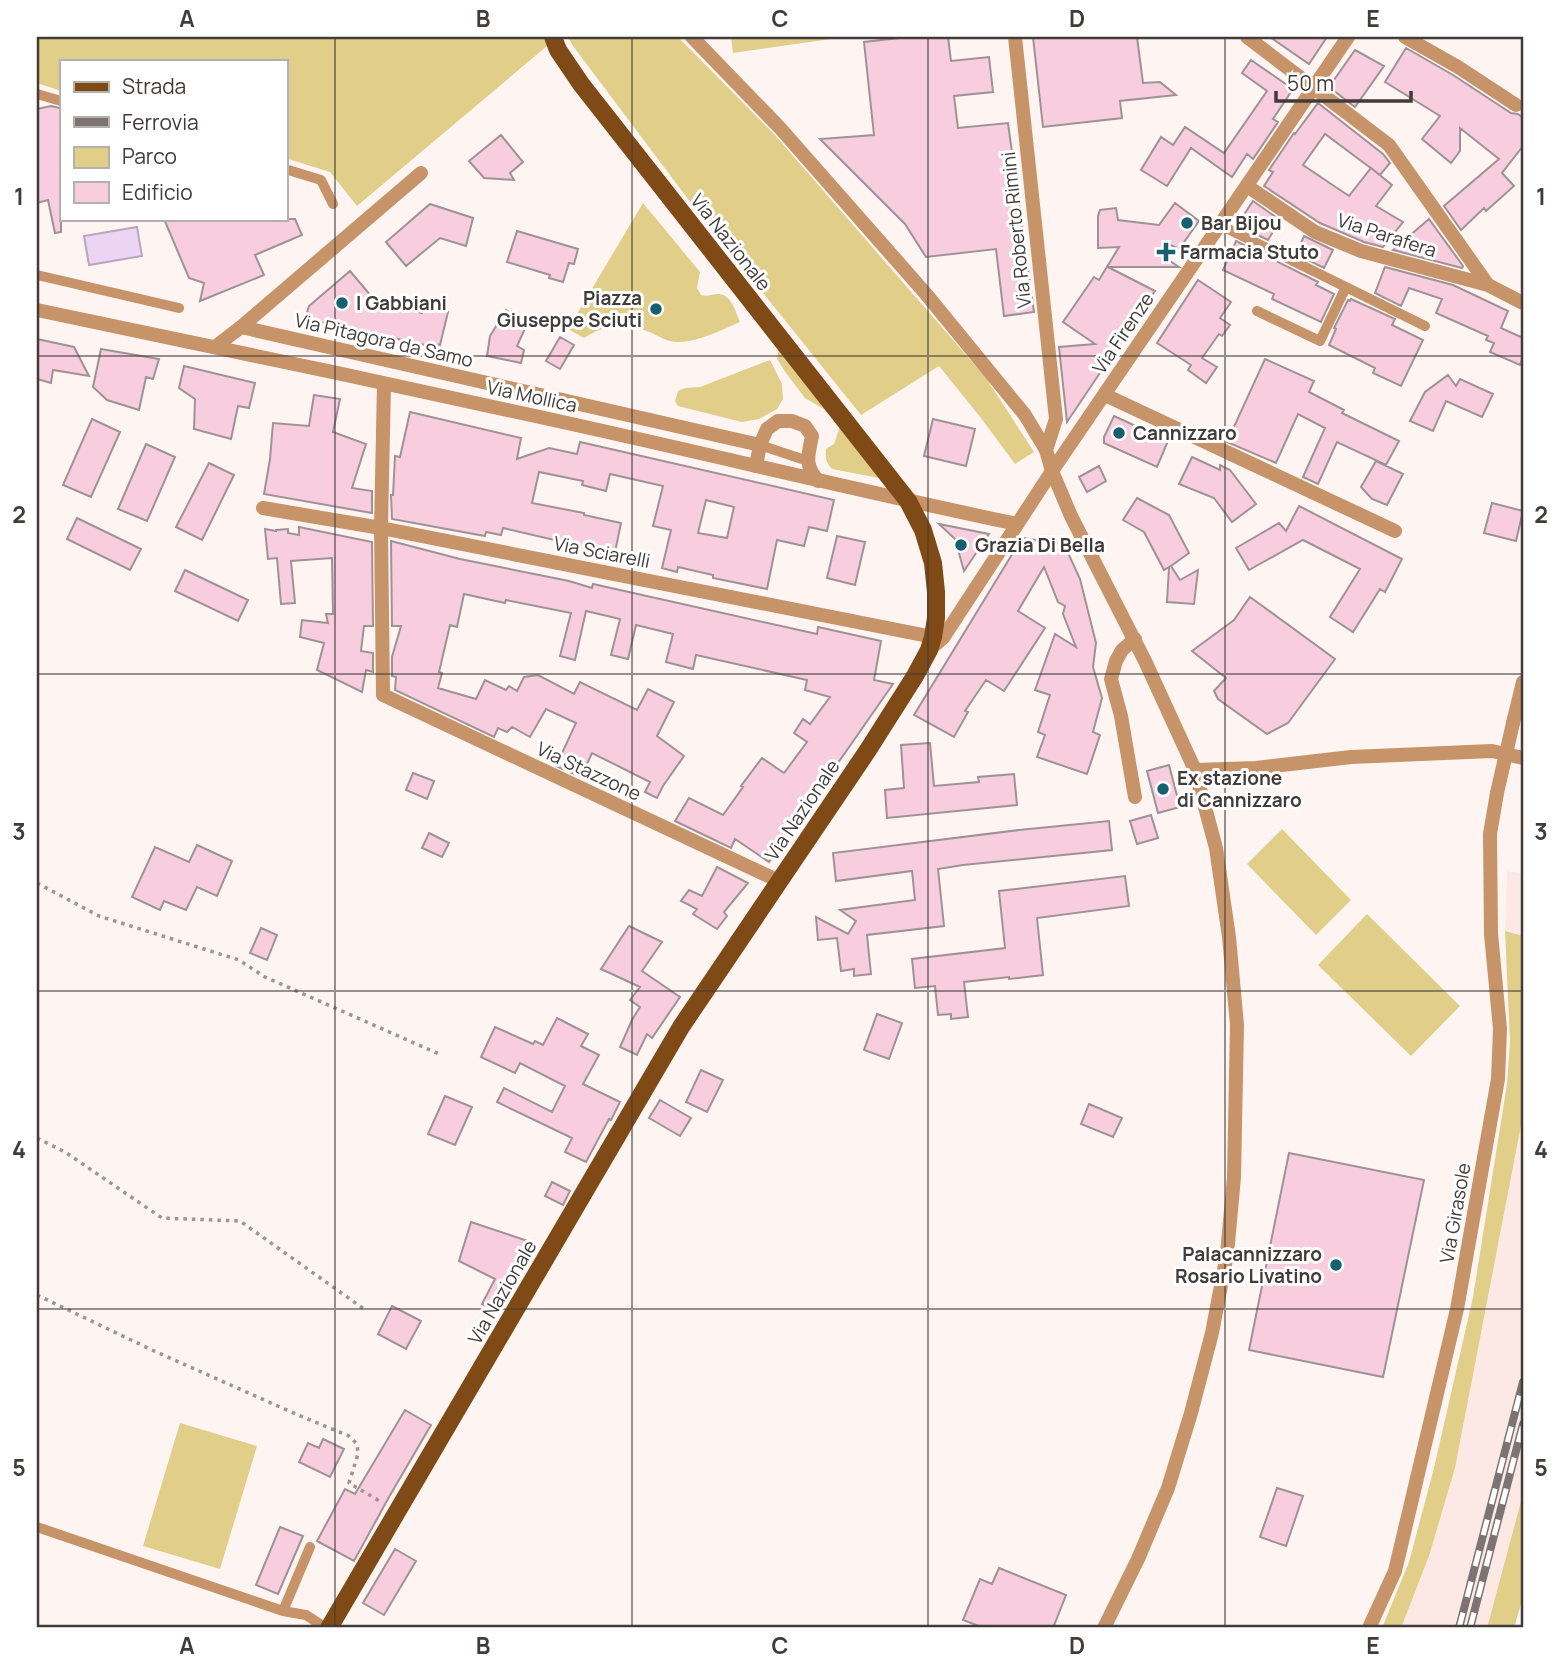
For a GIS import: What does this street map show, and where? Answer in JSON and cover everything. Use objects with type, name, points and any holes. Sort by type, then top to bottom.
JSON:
[{"type":"main road","name":"Via Nazionale","points":[[327,1628],[681,1027],[915,676],[931,644],[936,609],[933,563],[923,530],[908,501],[581,84],[558,50],[553,37]]},
{"type":"street","points":[[692,37],[780,128],[926,293],[1025,415],[1046,450],[1052,471],[1072,516],[1135,639],[1195,770],[1216,848],[1229,937],[1237,1025],[1234,1177],[1227,1254],[1212,1334],[1168,1488],[1138,1559],[1104,1628]]},
{"type":"street","name":"Via Roberto Rimini","points":[[1015,37],[1056,419]]},
{"type":"street","points":[[1247,37],[1389,145],[1488,285]]},
{"type":"street","name":"Via Firenze","points":[[931,644],[943,638],[1052,471],[1348,37]]},
{"type":"street","points":[[1405,37],[1458,67],[1516,105]]},
{"type":"street","name":"Via Pitagora da Samo","points":[[215,347],[421,173]]},
{"type":"street","name":"Via Parafera","points":[[1247,186],[1315,232],[1361,251],[1488,285],[1523,303]]},
{"type":"street","name":"Via Mollica","points":[[37,310],[512,410],[1017,524]]},
{"type":"street","name":"Via Pitagora da Samo","points":[[241,327],[760,445]]},
{"type":"street","points":[[381,528],[384,384]]},
{"type":"street","points":[[1105,395],[1395,531]]},
{"type":"street","points":[[1046,450],[1056,419]]},
{"type":"street","points":[[1056,419],[1074,440]]},
{"type":"street","points":[[756,466],[760,445],[767,429],[778,421],[792,421],[805,425],[812,436],[808,461],[811,472],[818,481]]},
{"type":"street","name":"Via Sciarelli","points":[[263,508],[381,528],[931,644]]},
{"type":"street","name":"Via Stazzone","points":[[381,528],[383,695],[779,881]]},
{"type":"street","points":[[936,609],[946,610],[965,602]]},
{"type":"street","points":[[1135,639],[1122,650],[1111,679],[1121,716],[1135,797]]},
{"type":"street","name":"Via Girasole","points":[[1369,1628],[1395,1571],[1457,1309],[1498,1079],[1500,1029],[1491,934],[1490,834],[1523,682]]},
{"type":"street","points":[[1195,770],[1256,768],[1350,757],[1492,751],[1523,758]]},
{"type":"lane","points":[[37,94],[60,101]]},
{"type":"lane","points":[[287,170],[321,180],[332,204]]},
{"type":"lane","points":[[1220,225],[1425,326]]},
{"type":"lane","points":[[37,275],[179,308]]},
{"type":"lane","points":[[1257,311],[1320,341],[1346,287]]},
{"type":"lane","points":[[512,410],[519,390]]},
{"type":"lane","points":[[760,445],[808,461]]},
{"type":"lane","points":[[37,1527],[283,1611],[306,1615],[327,1628]]},
{"type":"lane","points":[[283,1611],[310,1547]]},
{"type":"path","points":[[37,883],[99,916],[239,960],[265,976],[439,1054]]},
{"type":"path","points":[[37,1138],[65,1152],[162,1218],[240,1221],[363,1310]]},
{"type":"path","points":[[37,1295],[152,1350],[349,1436],[357,1444],[358,1454],[349,1483],[385,1504]]},
{"type":"shaded area","points":[[137,227],[142,256],[89,265],[84,236]]},
{"type":"shaded area","points":[[1507,871],[1523,874],[1523,936],[1505,931]]},
{"type":"shaded area","points":[[1523,1115],[1523,1494],[1487,1628],[1401,1628],[1429,1556],[1455,1468]]},
{"type":"green space","points":[[37,37],[543,37],[547,46],[357,206],[330,172],[287,159],[287,60],[60,60],[60,91],[37,83]]},
{"type":"green space","points":[[568,37],[678,37],[774,134],[986,378],[1034,452],[1015,464],[939,366],[861,415],[697,211]]},
{"type":"green space","points":[[731,37],[845,37],[733,53]]},
{"type":"green space","points":[[643,203],[700,272],[697,288],[701,295],[723,295],[733,305],[740,322],[702,338],[678,342],[625,326],[601,329],[584,338],[568,329]]},
{"type":"green space","points":[[779,349],[827,411],[805,398],[777,359]]},
{"type":"green space","points":[[770,360],[782,384],[783,399],[777,409],[759,419],[742,422],[678,406],[675,401],[678,391],[700,387]]},
{"type":"green space","points":[[840,426],[879,478],[832,469],[826,460],[826,449],[834,444]]},
{"type":"green space","points":[[1282,829],[1351,900],[1316,935],[1247,864]]},
{"type":"green space","points":[[1367,914],[1460,1006],[1411,1056],[1318,965]]},
{"type":"green space","points":[[1505,931],[1523,936],[1523,1115],[1455,1468],[1429,1556],[1401,1628],[1382,1628],[1409,1562],[1434,1468],[1473,1297],[1507,1084],[1510,1042]]},
{"type":"green space","points":[[180,1423],[257,1446],[220,1569],[143,1546]]},
{"type":"green space","points":[[1523,1494],[1523,1597],[1514,1628],[1487,1628]]},
{"type":"building","points":[[908,37],[948,37],[951,61],[989,57],[993,92],[954,96],[958,128],[1008,123],[1034,312],[1004,316],[996,249],[926,257],[905,224],[820,139],[874,135],[864,42]]},
{"type":"building","points":[[1033,37],[1137,37],[1143,83],[1160,82],[1176,95],[1120,101],[1122,118],[1043,127]]},
{"type":"building","points":[[1270,37],[1327,37],[1309,64]]},
{"type":"building","points":[[1406,48],[1523,118],[1523,146],[1502,173],[1514,186],[1486,211],[1484,208],[1461,230],[1444,206],[1499,159],[1460,128],[1460,151],[1451,163],[1422,139],[1440,116],[1385,82]]},
{"type":"building","points":[[1355,50],[1384,66],[1355,107],[1329,87]]},
{"type":"building","points":[[1251,60],[1293,89],[1273,119],[1278,122],[1253,159],[1247,154],[1232,177],[1191,148],[1167,186],[1141,170],[1161,137],[1173,145],[1185,127],[1224,153],[1267,91],[1242,73]]},
{"type":"building","points":[[1318,103],[1383,154],[1390,163],[1380,175],[1376,172],[1392,185],[1376,206],[1403,222],[1383,247],[1320,223],[1264,186],[1273,172],[1269,170]],"holes":[[[1325,134],[1371,168],[1349,196],[1303,165]]]},
{"type":"building","points":[[51,106],[60,108],[61,232],[55,233],[48,200],[37,203],[37,109]]},
{"type":"building","points":[[501,135],[523,162],[510,173],[514,180],[484,178],[469,161]]},
{"type":"building","points":[[1253,201],[1280,220],[1268,240],[1237,225]]},
{"type":"building","points":[[1175,203],[1199,221],[1179,249],[1166,243],[1159,254],[1179,267],[1108,267],[1155,291],[1067,422],[1059,347],[1095,344],[1063,322],[1094,277],[1099,280],[1119,247],[1098,248],[1100,210],[1116,208],[1118,220],[1159,225]]},
{"type":"building","points":[[430,204],[473,218],[466,246],[440,238],[406,266],[386,242]]},
{"type":"building","points":[[295,219],[302,235],[255,255],[264,275],[200,301],[204,283],[189,278],[164,220]]},
{"type":"building","points":[[1429,219],[1463,266],[1462,268],[1393,250]]},
{"type":"building","points":[[517,231],[578,249],[574,264],[569,263],[563,282],[549,278],[550,275],[507,262]]},
{"type":"building","points":[[1304,236],[1333,250],[1324,268],[1296,254]]},
{"type":"building","points":[[1236,241],[1318,282],[1316,285],[1334,294],[1321,322],[1272,299],[1274,294],[1223,270]]},
{"type":"building","points":[[1385,267],[1453,285],[1508,311],[1501,328],[1523,338],[1520,365],[1490,352],[1494,343],[1486,340],[1488,336],[1436,313],[1442,299],[1409,288],[1401,306],[1375,293]]},
{"type":"building","points":[[350,271],[377,303],[422,313],[424,307],[448,312],[440,345],[431,343],[430,346],[305,319],[309,306]]},
{"type":"building","points":[[1198,280],[1231,302],[1220,318],[1230,325],[1222,336],[1219,334],[1202,358],[1217,367],[1206,383],[1188,370],[1191,365],[1157,343]]},
{"type":"building","points":[[1351,299],[1395,319],[1392,325],[1423,340],[1401,386],[1373,373],[1375,368],[1329,345],[1336,329],[1334,328]]},
{"type":"building","points":[[506,310],[527,324],[517,346],[524,350],[521,363],[487,356],[490,336]]},
{"type":"building","points":[[560,337],[574,345],[560,369],[546,361]]},
{"type":"building","points":[[37,339],[74,347],[89,376],[53,370],[51,383],[37,379]]},
{"type":"building","points":[[101,349],[159,359],[153,379],[146,377],[139,410],[107,400],[93,387]]},
{"type":"building","points":[[1265,359],[1314,381],[1309,392],[1344,410],[1342,413],[1399,441],[1386,465],[1337,442],[1318,484],[1303,477],[1325,428],[1298,414],[1276,463],[1227,442]]},
{"type":"building","points":[[184,366],[255,383],[249,408],[238,406],[231,439],[194,429],[195,399],[179,388]]},
{"type":"building","points":[[1448,375],[1456,386],[1460,379],[1493,394],[1482,417],[1446,401],[1433,431],[1410,421],[1425,392]]},
{"type":"building","points":[[314,395],[340,399],[333,432],[366,444],[352,488],[372,491],[372,513],[264,494],[273,423],[309,426]]},
{"type":"building","points":[[410,412],[521,438],[517,459],[549,448],[577,454],[580,442],[834,500],[827,531],[809,527],[804,546],[777,540],[767,589],[713,578],[713,575],[678,567],[677,572],[662,568],[671,530],[653,526],[663,486],[610,474],[606,491],[582,485],[583,481],[539,472],[532,503],[621,523],[614,557],[558,546],[559,541],[503,528],[501,535],[486,532],[485,536],[392,519],[391,495],[395,456],[400,457]],"holes":[[[706,500],[734,507],[727,538],[698,533]]]},
{"type":"building","points":[[1114,416],[1168,441],[1157,467],[1104,443]]},
{"type":"building","points":[[92,419],[120,432],[91,497],[63,485]]},
{"type":"building","points":[[933,419],[975,429],[966,466],[924,456]]},
{"type":"building","points":[[146,444],[175,457],[147,521],[118,509]]},
{"type":"building","points":[[1192,457],[1220,470],[1220,465],[1230,470],[1256,504],[1232,522],[1214,498],[1179,484]]},
{"type":"building","points":[[1376,461],[1403,474],[1387,505],[1372,499],[1361,487]]},
{"type":"building","points":[[209,463],[234,475],[202,540],[176,527]]},
{"type":"building","points":[[1099,466],[1106,481],[1087,492],[1079,477]]},
{"type":"building","points":[[1137,498],[1169,515],[1189,553],[1171,566],[1180,580],[1198,570],[1194,604],[1167,602],[1169,567],[1164,570],[1144,532],[1123,520]]},
{"type":"building","points":[[1492,503],[1523,511],[1516,541],[1484,533]]},
{"type":"building","points":[[1299,506],[1402,559],[1385,592],[1380,589],[1353,632],[1330,617],[1360,569],[1303,540],[1249,570],[1236,548],[1279,523],[1286,531]]},
{"type":"building","points":[[77,518],[141,549],[130,570],[67,539]]},
{"type":"building","points":[[939,524],[989,534],[964,571],[955,539]]},
{"type":"building","points":[[299,527],[372,542],[373,626],[364,626],[361,651],[373,653],[373,672],[366,670],[362,692],[317,670],[324,643],[300,637],[302,620],[328,623],[326,614],[333,614],[332,558],[291,561],[295,603],[281,604],[277,558],[268,559],[265,529],[288,529],[288,533],[299,535]]},
{"type":"building","points":[[837,536],[865,542],[855,585],[827,578]]},
{"type":"building","points":[[1022,538],[1064,544],[1080,579],[1096,643],[1093,667],[1102,698],[1093,732],[1100,735],[1087,774],[1037,757],[1045,735],[1038,732],[1050,695],[1035,690],[1055,634],[1076,647],[1063,614],[1065,606],[1058,602],[1044,567],[1018,611],[1045,628],[1004,691],[986,680],[965,711],[968,712],[954,737],[914,715]]},
{"type":"building","points":[[391,541],[592,588],[593,584],[817,634],[818,627],[881,641],[874,680],[893,684],[769,862],[735,839],[731,848],[675,821],[689,798],[723,815],[762,758],[784,773],[807,742],[794,733],[803,719],[810,724],[830,697],[805,690],[807,680],[696,655],[693,669],[666,662],[673,634],[636,625],[628,659],[611,655],[620,619],[586,611],[575,660],[560,656],[571,613],[464,594],[457,627],[450,625],[438,688],[476,699],[485,680],[506,690],[509,686],[517,691],[524,677],[538,675],[574,694],[580,682],[637,710],[648,689],[674,702],[657,736],[684,756],[657,798],[645,792],[650,782],[592,753],[581,777],[556,766],[576,723],[546,709],[530,737],[512,727],[507,732],[498,728],[494,737],[395,690],[396,677],[392,676],[392,657],[401,626],[392,626]]},
{"type":"building","points":[[185,570],[248,600],[238,621],[175,591]]},
{"type":"building","points":[[1250,597],[1335,659],[1288,723],[1267,734],[1218,699],[1214,691],[1226,678],[1192,651],[1234,620]]},
{"type":"building","points":[[930,743],[934,786],[979,782],[978,777],[1014,774],[1017,805],[887,818],[885,790],[904,788],[901,745]]},
{"type":"building","name":"Ex stazione di Cannizzaro","points":[[1169,765],[1180,807],[1158,813],[1147,771]]},
{"type":"building","points":[[413,773],[434,781],[427,799],[406,790]]},
{"type":"building","points":[[1151,815],[1158,838],[1137,844],[1130,821]]},
{"type":"building","points":[[1109,821],[1112,850],[938,869],[944,926],[867,935],[871,974],[854,976],[854,969],[841,971],[837,938],[818,940],[816,917],[848,934],[856,921],[840,910],[915,900],[912,871],[836,881],[833,853]]},
{"type":"building","points":[[429,833],[449,843],[442,857],[422,848]]},
{"type":"building","points":[[197,845],[232,861],[217,896],[197,887],[186,910],[164,901],[160,910],[132,897],[155,847],[189,862]]},
{"type":"building","points":[[717,867],[748,883],[724,912],[727,916],[717,929],[693,914],[697,909],[681,901],[689,890],[702,896]]},
{"type":"building","points":[[1125,876],[1129,906],[1037,918],[1043,975],[964,982],[968,1017],[951,1019],[951,1014],[938,1015],[935,986],[915,988],[912,959],[1005,948],[999,891]]},
{"type":"building","points":[[629,926],[662,942],[642,971],[680,997],[652,1038],[647,1034],[637,1055],[620,1047],[640,1007],[630,1000],[640,987],[601,969]]},
{"type":"building","points":[[261,928],[277,935],[267,960],[250,953]]},
{"type":"building","points":[[877,1014],[902,1023],[889,1059],[864,1050]]},
{"type":"building","points":[[557,1018],[588,1034],[581,1046],[599,1055],[583,1084],[620,1102],[586,1162],[565,1152],[572,1138],[497,1102],[504,1088],[552,1112],[565,1086],[520,1063],[515,1073],[481,1057],[495,1027],[533,1044],[535,1041],[543,1045]]},
{"type":"building","points":[[701,1070],[723,1080],[707,1112],[686,1102]]},
{"type":"building","points":[[445,1096],[472,1107],[455,1145],[428,1134]]},
{"type":"building","points":[[660,1100],[691,1118],[680,1136],[649,1118]]},
{"type":"building","points":[[1089,1104],[1122,1118],[1113,1137],[1081,1124]]},
{"type":"building","name":"Palacannizzaro Rosario Livatino","points":[[1289,1153],[1424,1180],[1383,1377],[1249,1350]]},
{"type":"building","points":[[552,1182],[570,1191],[563,1205],[545,1196]]},
{"type":"building","points":[[471,1222],[528,1241],[515,1273],[518,1274],[497,1312],[482,1304],[495,1279],[459,1261]]},
{"type":"building","points":[[392,1306],[421,1321],[406,1349],[378,1334]]},
{"type":"building","points":[[405,1410],[431,1425],[354,1561],[317,1541],[345,1489],[355,1494]]},
{"type":"building","points":[[323,1439],[344,1449],[330,1477],[299,1462],[308,1443],[319,1448]]},
{"type":"building","points":[[1277,1488],[1303,1496],[1286,1546],[1260,1537]]},
{"type":"building","points":[[280,1527],[303,1536],[278,1594],[256,1585]]},
{"type":"building","points":[[395,1549],[416,1561],[384,1615],[363,1603]]},
{"type":"building","points":[[999,1568],[1066,1595],[1053,1628],[984,1628],[963,1620],[980,1579],[992,1584]]},
{"type":"railway","points":[[1459,1628],[1523,1382]]},
{"type":"railway","points":[[1470,1628],[1523,1424]]},
{"type":"place","name":"Bar Bijou","points":[[1187,223]]},
{"type":"place","name":"Farmacia Stuto","points":[[1166,252]]},
{"type":"place","name":"I Gabbiani","points":[[342,303]]},
{"type":"place","name":"Piazza Giuseppe Sciuti","points":[[656,309]]},
{"type":"place","name":"Cannizzaro","points":[[1119,433]]},
{"type":"place","name":"Grazia Di Bella","points":[[961,545]]},
{"type":"place","name":"Ex stazione di Cannizzaro","points":[[1163,789]]},
{"type":"place","name":"Palacannizzaro Rosario Livatino","points":[[1336,1265]]}]
